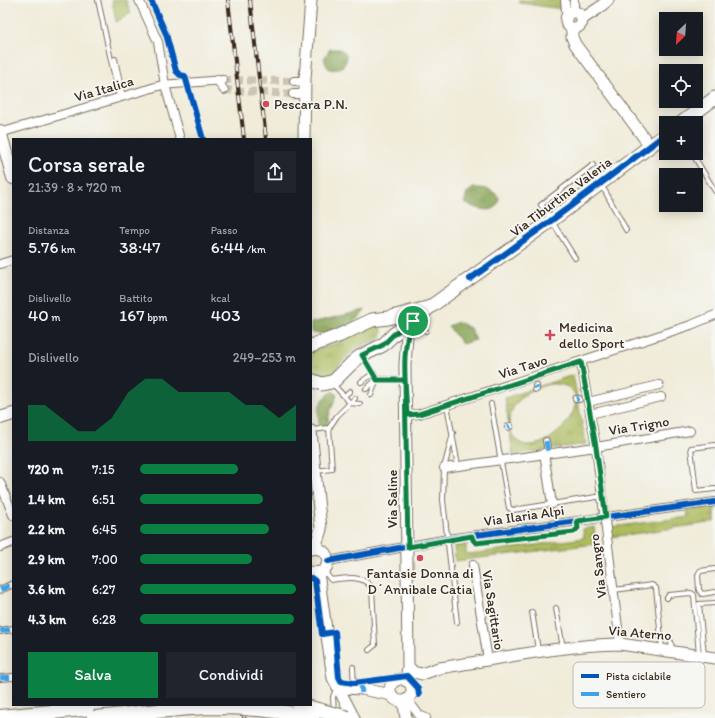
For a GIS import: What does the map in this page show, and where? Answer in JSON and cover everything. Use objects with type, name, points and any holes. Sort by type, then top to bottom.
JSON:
[{"type":"highway","points":[[0,708],[14,706],[40,713]]},
{"type":"highway","points":[[0,717],[114,706]]},
{"type":"highway","points":[[303,706],[348,718]]},
{"type":"highway","points":[[94,718],[211,707],[257,709],[284,712],[312,718]]},
{"type":"main road","points":[[692,116],[714,102]]},
{"type":"main road","points":[[0,132],[12,174]]},
{"type":"main road","name":"Via Tiburtina Valeria","points":[[331,382],[362,355],[383,345],[394,334],[430,307],[552,221],[659,139]]},
{"type":"main road","name":"Via Tiburtina Valeria","points":[[312,346],[338,336],[372,320],[430,307]]},
{"type":"main road","points":[[377,319],[387,325],[394,334]]},
{"type":"main road","points":[[312,380],[322,384],[331,382]]},
{"type":"main road","points":[[0,418],[12,414]]},
{"type":"main road","points":[[156,706],[158,718]]},
{"type":"street","points":[[139,0],[158,42],[165,85],[180,138]]},
{"type":"street","points":[[304,138],[299,95],[299,80],[311,0]]},
{"type":"street","points":[[565,0],[566,11],[575,15],[599,8],[608,0]]},
{"type":"street","points":[[574,0],[575,15],[579,26],[572,28],[572,37],[575,44],[650,146]]},
{"type":"street","name":"Via Italica","points":[[0,132],[165,85],[220,80],[224,90]]},
{"type":"street","points":[[0,264],[12,260]]},
{"type":"street","name":"Via Tavo","points":[[407,415],[419,414],[581,362],[691,325],[715,315]]},
{"type":"street","name":"Via Saline","points":[[406,718],[404,705],[407,690],[408,666],[408,547],[405,365],[406,338],[414,320]]},
{"type":"street","name":"Via Saline","points":[[394,334],[399,343],[405,365]]},
{"type":"street","points":[[312,337],[324,341]]},
{"type":"street","name":"Via Sangro","points":[[581,362],[596,447],[606,517],[620,644]]},
{"type":"street","points":[[588,402],[661,384]]},
{"type":"street","points":[[590,414],[661,398]]},
{"type":"street","name":"Via Trigno","points":[[444,468],[546,452],[596,447],[690,431]]},
{"type":"street","points":[[312,441],[321,529],[313,549],[324,552],[320,569],[333,678],[354,718]]},
{"type":"street","points":[[546,441],[552,504]]},
{"type":"street","points":[[0,482],[12,512]]},
{"type":"street","name":"Via Ilaria Alpi","points":[[320,569],[408,547],[448,539],[715,502]]},
{"type":"street","points":[[0,547],[12,542]]},
{"type":"street","name":"Via Sagittario","points":[[473,565],[488,660]]},
{"type":"street","points":[[0,590],[12,584]]},
{"type":"street","points":[[0,631],[12,628]]},
{"type":"street","name":"Via Aterno","points":[[422,674],[439,668],[563,648],[620,644],[669,648],[706,656]]},
{"type":"street","points":[[337,684],[345,688],[354,684],[392,696],[396,700],[422,674],[412,671],[408,666]]},
{"type":"street","points":[[0,678],[12,678]]},
{"type":"street","points":[[392,696],[390,691],[393,684],[399,680],[407,690],[423,717]]},
{"type":"lane","points":[[98,0],[121,97]]},
{"type":"lane","points":[[114,59],[121,97]]},
{"type":"lane","points":[[696,160],[715,191]]},
{"type":"lane","points":[[574,258],[556,226],[541,205],[593,165]]},
{"type":"lane","points":[[599,185],[605,191],[626,230]]},
{"type":"lane","points":[[414,320],[426,331]]},
{"type":"lane","points":[[362,355],[377,380],[371,395]]},
{"type":"lane","points":[[362,382],[374,373]]},
{"type":"lane","points":[[366,388],[377,380],[405,380]]},
{"type":"lane","points":[[331,382],[350,403],[360,404]]},
{"type":"lane","points":[[344,396],[350,391]]},
{"type":"lane","points":[[315,471],[332,469],[329,428],[337,416],[355,398]]},
{"type":"lane","points":[[491,404],[509,508],[513,510],[603,496]]},
{"type":"lane","points":[[447,405],[458,466]]},
{"type":"lane","points":[[312,431],[329,428]]},
{"type":"lane","points":[[453,433],[444,468],[443,500],[457,622]]},
{"type":"lane","points":[[715,445],[691,448],[696,491],[715,489]]},
{"type":"lane","points":[[320,569],[330,580],[358,578],[366,582],[372,588],[375,645],[369,650]]},
{"type":"lane","points":[[715,569],[700,571],[698,574],[702,594],[715,592]]},
{"type":"lane","points":[[614,590],[652,585],[656,588],[669,648]]},
{"type":"lane","points":[[667,598],[669,595],[691,593],[694,595],[706,656]]},
{"type":"lane","points":[[706,656],[699,604],[715,603]]},
{"type":"lane","points":[[556,608],[563,648]]},
{"type":"lane","points":[[532,612],[538,652]]},
{"type":"lane","points":[[353,667],[354,684]]},
{"type":"lane","points":[[335,718],[334,697],[337,684]]},
{"type":"green space","points":[[112,0],[126,0],[131,13],[116,22]]},
{"type":"green space","points":[[519,0],[563,0],[562,9],[519,3]]},
{"type":"green space","points":[[330,49],[340,49],[345,53],[346,61],[338,69],[330,69],[325,63],[324,58]]},
{"type":"green space","points":[[473,188],[487,189],[496,194],[499,197],[495,208],[486,210],[464,203],[467,193]]},
{"type":"green space","points":[[365,310],[349,325],[332,332],[317,334],[312,332],[312,323]]},
{"type":"green space","points":[[458,322],[470,328],[476,340],[462,344],[448,326]]},
{"type":"green space","points":[[372,326],[378,326],[382,330],[382,336],[379,340],[365,344],[356,349],[347,356],[330,375],[320,376],[316,374],[312,370],[312,352],[342,341]]},
{"type":"green space","points":[[573,375],[586,444],[513,455],[505,398]],"holes":[[[550,384],[566,386],[574,393],[575,403],[572,415],[563,426],[553,436],[540,443],[527,445],[517,441],[511,432],[509,423],[510,415],[519,400],[526,394],[542,386]]]},
{"type":"green space","points":[[333,391],[337,395],[330,412],[327,426],[319,426],[318,415],[321,402]]},
{"type":"green space","points":[[715,506],[715,522],[612,537],[611,527],[688,517],[687,510]]},
{"type":"green space","points":[[594,527],[596,544],[455,561],[454,546],[466,545],[466,554],[478,553],[584,538],[583,529]]},
{"type":"tunnel","points":[[223,80],[294,81]]},
{"type":"tunnel","points":[[224,90],[293,94]]},
{"type":"railway","points":[[228,0],[244,138]]},
{"type":"railway","points":[[250,0],[266,138]]},
{"type":"railway","points":[[244,718],[245,706]]},
{"type":"marked path","points":[[546,441],[548,451]]},
{"type":"marked path","points":[[0,590],[12,584]]},
{"type":"marked path","points":[[0,631],[12,629]]},
{"type":"marked path","points":[[0,678],[12,677]]},
{"type":"marked path","points":[[361,683],[362,695]]},
{"type":"cycle path","points":[[151,0],[166,34],[176,71],[180,75],[185,76],[203,138]]},
{"type":"cycle path","points":[[470,279],[552,220],[659,139]]},
{"type":"cycle path","points":[[328,561],[448,539],[715,502]]},
{"type":"cycle path","points":[[312,579],[315,581],[322,634],[335,632],[339,677],[341,681],[354,683],[407,676],[418,688],[419,695]]},
{"type":"place","name":"Pescara P.N.","points":[[266,104]]},
{"type":"place","name":"Medicina dello Sport","points":[[550,335]]},
{"type":"place","name":"Fantasie Donna di D´Annibale Catia","points":[[420,558]]},
{"type":"route","points":[[413,321],[394,334],[383,345],[362,355],[377,380],[405,380],[407,415],[408,547],[472,536],[476,543],[574,532],[578,528],[577,521],[606,517],[596,447],[581,362],[419,414],[407,415],[405,380],[406,342],[408,331],[413,321]]}]
